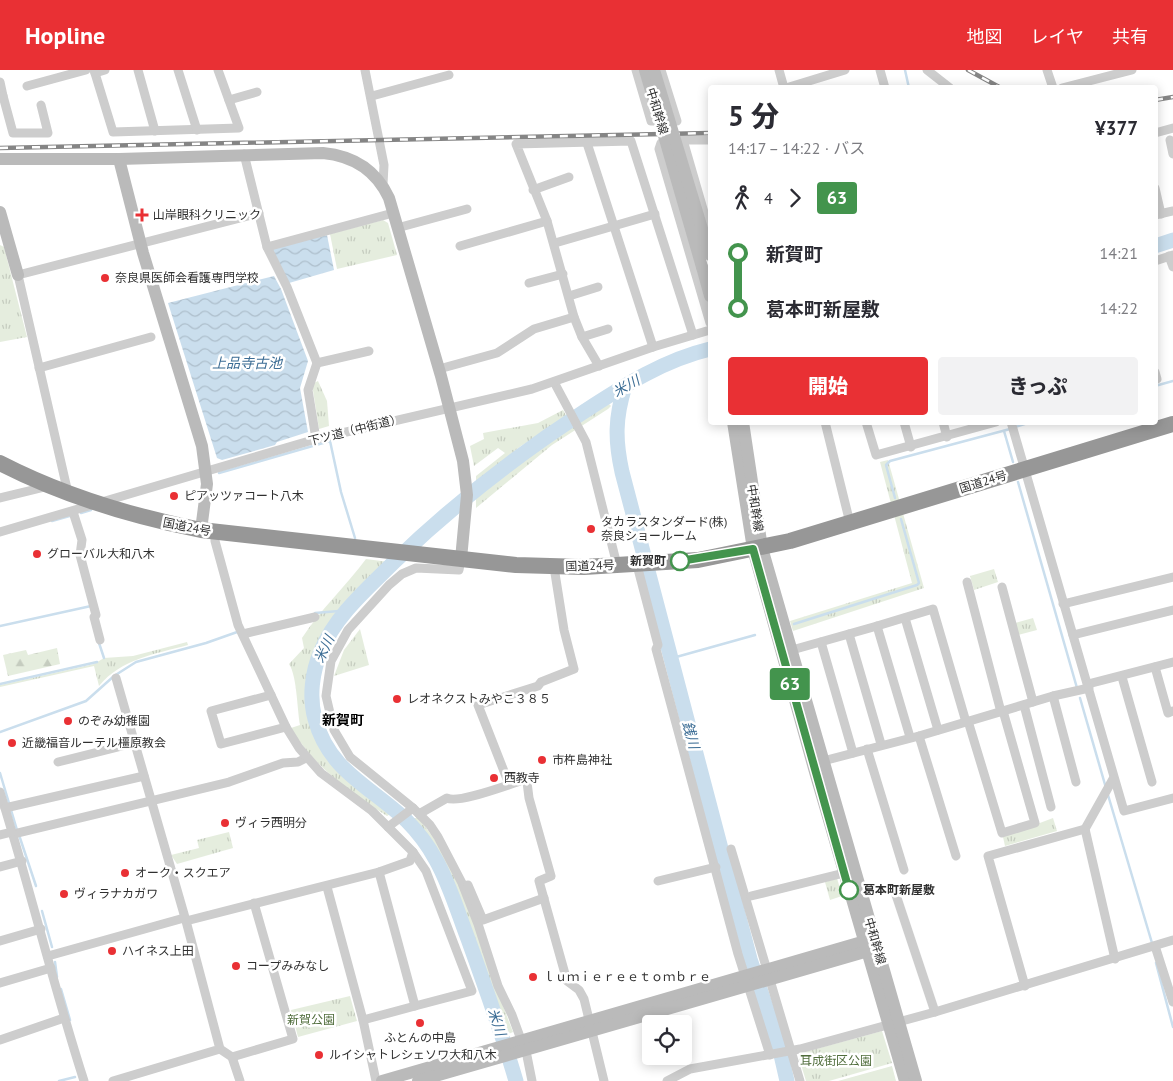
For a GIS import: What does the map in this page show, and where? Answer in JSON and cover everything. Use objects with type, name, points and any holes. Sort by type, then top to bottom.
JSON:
[{"type":"highway","name":"国道24号","points":[[0,463],[49,486],[97,504],[151,520],[208,531],[383,551],[554,567],[638,565],[698,560],[758,548],[850,523],[1173,424]]},
{"type":"street","points":[[27,86],[91,71],[105,70]]},
{"type":"street","points":[[138,70],[155,131]]},
{"type":"street","points":[[178,70],[196,130]]},
{"type":"street","points":[[91,71],[113,132],[239,128],[218,70]]},
{"type":"street","points":[[365,70],[372,96],[384,165],[383,184],[458,437],[466,482],[465,527],[459,570],[416,568],[402,574],[389,585],[348,630],[330,661],[326,694],[329,714],[340,743],[366,772],[430,825],[449,858],[472,908],[498,986],[512,1015],[532,1081]]},
{"type":"street","points":[[636,70],[651,121],[677,121],[661,70]]},
{"type":"street","name":"中和幹線","points":[[645,70],[708,289]]},
{"type":"street","name":"中和幹線","points":[[654,70],[708,248]]},
{"type":"street","points":[[780,70],[784,85]]},
{"type":"street","points":[[795,85],[845,70]]},
{"type":"street","points":[[880,70],[884,85]]},
{"type":"street","points":[[927,70],[946,85]]},
{"type":"street","points":[[1047,70],[1053,85]]},
{"type":"street","points":[[1074,85],[1132,70]]},
{"type":"street","points":[[372,96],[449,75]]},
{"type":"street","points":[[0,82],[2,96],[14,133],[48,133],[41,105]]},
{"type":"street","points":[[228,100],[257,92]]},
{"type":"street","points":[[1158,132],[1173,128]]},
{"type":"street","points":[[708,140],[683,140],[661,143],[659,148],[708,316]]},
{"type":"street","points":[[683,140],[708,225]]},
{"type":"street","points":[[1170,140],[1173,154]]},
{"type":"street","points":[[598,366],[582,338],[574,317],[555,243],[516,144],[631,142],[693,335]]},
{"type":"street","points":[[587,144],[654,347]]},
{"type":"street","points":[[0,159],[119,159],[244,154],[336,154],[361,164],[383,184]]},
{"type":"street","points":[[244,154],[267,247],[287,287],[317,363],[308,390],[316,439]]},
{"type":"street","points":[[119,159],[140,244],[202,446],[206,471],[208,531],[215,541],[238,625],[286,727],[306,758],[321,773],[389,825],[426,870],[472,991],[363,1020]]},
{"type":"street","points":[[533,190],[569,177]]},
{"type":"street","points":[[397,228],[467,209]]},
{"type":"street","points":[[1158,215],[1173,211]]},
{"type":"street","points":[[0,212],[4,239],[18,275],[68,494]]},
{"type":"street","points":[[18,275],[259,213]]},
{"type":"street","points":[[267,247],[393,213]]},
{"type":"street","points":[[555,243],[655,214]]},
{"type":"street","points":[[460,246],[547,221]]},
{"type":"street","points":[[1158,260],[1171,255],[1173,267]]},
{"type":"street","points":[[529,283],[563,274]]},
{"type":"street","points":[[569,296],[598,287]]},
{"type":"street","points":[[439,369],[497,353],[534,329],[574,317]]},
{"type":"street","points":[[582,338],[608,329]]},
{"type":"street","name":"下ツ道（中街道）","points":[[0,532],[316,439],[554,382],[654,347],[708,331]]},
{"type":"street","points":[[39,368],[151,337]]},
{"type":"street","points":[[317,363],[369,351]]},
{"type":"street","points":[[554,382],[567,410],[586,442],[618,565]]},
{"type":"street","name":"中和幹線","points":[[734,425],[758,548],[894,1023],[916,1081]]},
{"type":"street","name":"中和幹線","points":[[743,425],[758,548],[792,650],[844,873],[871,945]]},
{"type":"street","points":[[826,425],[850,523]]},
{"type":"street","points":[[867,425],[876,455],[947,437],[978,425]]},
{"type":"street","points":[[905,425],[911,447]]},
{"type":"street","points":[[944,425],[947,437]]},
{"type":"street","points":[[1012,425],[1088,686],[1113,779],[1124,811],[1173,798]]},
{"type":"street","points":[[0,498],[49,486]]},
{"type":"street","points":[[73,512],[82,540],[80,555],[96,615],[94,617],[100,640]]},
{"type":"street","points":[[638,565],[658,645],[656,649],[716,867],[772,1055]]},
{"type":"street","points":[[509,784],[478,705],[538,686],[541,682],[574,669],[564,630],[554,567]]},
{"type":"street","points":[[1063,604],[1173,577]]},
{"type":"street","points":[[792,650],[933,610],[1002,833],[1036,823],[1002,711],[967,582]]},
{"type":"street","points":[[1002,587],[1033,702]]},
{"type":"street","points":[[1073,635],[1173,610]]},
{"type":"street","points":[[243,634],[315,617]]},
{"type":"street","points":[[905,618],[938,730]]},
{"type":"street","points":[[877,626],[956,856]]},
{"type":"street","points":[[849,634],[881,744]]},
{"type":"street","points":[[821,642],[853,753]]},
{"type":"street","points":[[818,762],[938,730],[1173,662]]},
{"type":"street","points":[[1155,667],[1168,713],[1173,711]]},
{"type":"street","points":[[1122,677],[1152,782]]},
{"type":"street","points":[[116,678],[220,1049],[232,1057],[240,1081]]},
{"type":"street","points":[[271,694],[211,710],[221,744],[286,727]]},
{"type":"street","points":[[1053,696],[1076,782]]},
{"type":"street","points":[[1024,705],[1051,807]]},
{"type":"street","points":[[58,762],[134,743]]},
{"type":"street","points":[[867,749],[904,870]]},
{"type":"street","points":[[0,835],[229,782],[283,763],[298,762],[306,758]]},
{"type":"street","points":[[4,814],[144,776]]},
{"type":"street","points":[[1113,779],[1085,830],[1115,958]]},
{"type":"street","points":[[389,825],[414,811],[447,798],[451,800],[463,798],[524,780],[527,782],[529,798],[551,876],[539,881],[567,981],[579,990],[584,999],[604,1081]]},
{"type":"street","points":[[0,792],[4,814],[13,833],[22,861],[64,1018],[84,1081]]},
{"type":"street","points":[[1025,986],[988,856],[1085,830]]},
{"type":"street","points":[[731,849],[766,974],[800,1081]]},
{"type":"street","points":[[48,956],[185,920],[326,887],[379,872],[410,861],[413,852]]},
{"type":"street","points":[[449,858],[456,862],[483,920],[544,898]]},
{"type":"street","points":[[0,867],[22,861]]},
{"type":"street","points":[[658,882],[716,867]]},
{"type":"street","points":[[379,872],[415,1006]]},
{"type":"street","points":[[751,896],[844,873]]},
{"type":"street","points":[[326,887],[363,1020],[376,1081]]},
{"type":"street","points":[[896,895],[935,1012]]},
{"type":"street","points":[[232,1057],[293,1039],[254,903]]},
{"type":"street","points":[[0,941],[41,929]]},
{"type":"street","points":[[667,1081],[690,1069],[756,1055],[772,1055],[935,1012],[1173,940]]},
{"type":"street","points":[[382,1081],[494,1053],[871,945]]},
{"type":"street","points":[[1153,947],[1173,1002]]},
{"type":"street","points":[[0,983],[51,968]]},
{"type":"street","points":[[0,1040],[64,1018]]},
{"type":"street","name":"中和幹線","points":[[894,1023],[905,1081]]},
{"type":"street","points":[[113,1081],[220,1049]]},
{"type":"street","points":[[418,1081],[494,1053]]},
{"type":"green space","points":[[383,220],[388,223],[397,255],[337,269],[330,234]]},
{"type":"green space","points":[[0,245],[4,247],[27,337],[0,342]]},
{"type":"green space","points":[[318,381],[327,401],[329,426],[319,429],[312,384]]},
{"type":"green space","points":[[609,404],[611,406],[608,409],[552,445],[476,508],[476,495],[505,469],[557,432],[592,411]]},
{"type":"green space","points":[[563,410],[567,417],[521,446],[476,482],[476,476],[505,453],[498,448],[474,466],[470,446],[484,439],[483,433],[538,423]]},
{"type":"green space","points":[[888,460],[924,588],[793,631],[790,621],[912,583],[880,462]]},
{"type":"green space","points":[[366,559],[389,562],[363,587],[337,618],[317,652],[310,670],[308,687],[311,711],[320,747],[335,767],[392,813],[387,816],[346,788],[321,766],[300,742],[291,728],[300,725],[295,684],[289,664],[304,648],[302,638],[309,628]]},
{"type":"green space","points":[[994,569],[998,582],[974,590],[970,576]]},
{"type":"green space","points":[[1033,618],[1037,630],[1018,635],[1015,623]]},
{"type":"green space","points":[[360,629],[369,665],[334,676],[344,650]]},
{"type":"green space","points":[[187,642],[188,645],[139,659],[118,669],[99,686],[94,666],[0,687],[0,685],[94,664],[104,658],[133,656]]},
{"type":"green space","points":[[57,648],[60,664],[8,676],[3,655],[26,650],[28,655]]},
{"type":"green space","points":[[418,818],[435,841],[463,892],[513,1032],[506,1035],[479,953],[443,862],[410,820]]},
{"type":"green space","points":[[1053,818],[1057,831],[1005,846],[1003,837]]},
{"type":"green space","points":[[229,832],[233,848],[177,864],[171,855],[199,848],[197,840]]},
{"type":"green space","points":[[837,878],[842,896],[830,900],[825,882]]},
{"type":"green space","name":"新賀公園","points":[[350,996],[357,1021],[298,1037],[291,1010]]},
{"type":"green space","name":"耳成街区公園","points":[[882,1031],[892,1063],[829,1081],[806,1081],[799,1058],[801,1053]]},
{"type":"green space","points":[[892,1066],[896,1081],[838,1081]]},
{"type":"water","points":[[327,235],[334,270],[289,283],[270,249]]},
{"type":"water","name":"上品寺古池","points":[[274,276],[281,289],[308,361],[300,388],[308,432],[277,442],[275,445],[222,460],[217,458],[168,303]]},
{"type":"waterway","points":[[905,70],[908,85]]},
{"type":"waterway","name":"米川","points":[[1158,245],[1173,240]]},
{"type":"waterway","name":"米川","points":[[516,1081],[450,889],[436,860],[410,824],[340,765],[321,737],[312,702],[315,667],[327,638],[343,614],[416,541],[462,501],[510,463],[600,401],[645,374],[708,350]]},
{"type":"waterway","points":[[1158,385],[1173,381]]},
{"type":"waterway","name":"銭川","points":[[625,386],[619,408],[617,429],[622,472],[750,959],[779,1046],[787,1081]]},
{"type":"waterway","points":[[1015,427],[1021,425]]},
{"type":"waterway","points":[[895,498],[886,465],[890,461],[1010,429]]},
{"type":"waterway","points":[[1004,431],[1013,462]]},
{"type":"waterway","points":[[219,473],[330,441],[341,492],[355,538]]},
{"type":"waterway","points":[[1018,482],[1077,688]]},
{"type":"waterway","points":[[81,513],[91,510]]},
{"type":"waterway","points":[[52,521],[73,515]]},
{"type":"waterway","points":[[794,624],[917,585],[919,583],[901,519]]},
{"type":"waterway","points":[[0,626],[91,606]]},
{"type":"waterway","points":[[315,613],[339,611],[345,615]]},
{"type":"waterway","points":[[0,732],[86,701],[114,676],[136,662],[206,643],[240,631]]},
{"type":"waterway","points":[[669,659],[755,635]]},
{"type":"waterway","points":[[99,643],[104,658]]},
{"type":"waterway","points":[[0,684],[97,662]]},
{"type":"waterway","points":[[1080,698],[1106,788]]},
{"type":"waterway","points":[[0,773],[17,830]]},
{"type":"waterway","points":[[1108,795],[1152,943]]},
{"type":"waterway","points":[[19,835],[36,886]]},
{"type":"waterway","points":[[42,911],[52,947]]},
{"type":"waterway","points":[[55,962],[57,977]]},
{"type":"waterway","points":[[1156,963],[1173,1027]]},
{"type":"waterway","points":[[61,989],[70,1020]]},
{"type":"waterway","points":[[59,1081],[75,1077]]},
{"type":"railway","points":[[968,70],[996,85]]},
{"type":"railway","points":[[1158,100],[1173,97]]},
{"type":"railway","points":[[0,148],[708,133]]},
{"type":"bus line","name":"63","points":[[680,561],[698,560],[753,549],[849,890]]},
{"type":"place","name":"山岸眼科クリニック","points":[[142,215]]},
{"type":"place","name":"奈良県医師会看護専門学校","points":[[105,278]]},
{"type":"place","name":"ピアッツァコート八木","points":[[174,496]]},
{"type":"place","name":"タカラスタンダード(株) 奈良ショールーム","points":[[591,529]]},
{"type":"place","name":"グローバル大和八木","points":[[37,554]]},
{"type":"place","name":"新賀町","points":[[680,561]]},
{"type":"place","name":"レオネクストみやこ３８５","points":[[397,699]]},
{"type":"place","name":"のぞみ幼稚園","points":[[68,721]]},
{"type":"place","name":"近畿福音ルーテル橿原教会","points":[[12,743]]},
{"type":"place","name":"市杵島神社","points":[[542,760]]},
{"type":"place","name":"西教寺","points":[[494,778]]},
{"type":"place","name":"ヴィラ西明分","points":[[225,823]]},
{"type":"place","name":"オーク・スクエア","points":[[125,873]]},
{"type":"place","name":"葛本町新屋敷","points":[[849,890]]},
{"type":"place","name":"ヴィラナカガワ","points":[[64,894]]},
{"type":"place","name":"ハイネス上田","points":[[112,951]]},
{"type":"place","name":"コープみみなし","points":[[236,966]]},
{"type":"place","name":"ｌｕｍｉｅｒｅｅｔｏｍｂｒｅ","points":[[533,977]]},
{"type":"place","name":"ふとんの中島","points":[[420,1023]]},
{"type":"place","name":"ルイシャトレシェソワ大和八木","points":[[319,1055]]},
{"type":"district","name":"新賀町","points":[[343,720]]}]
